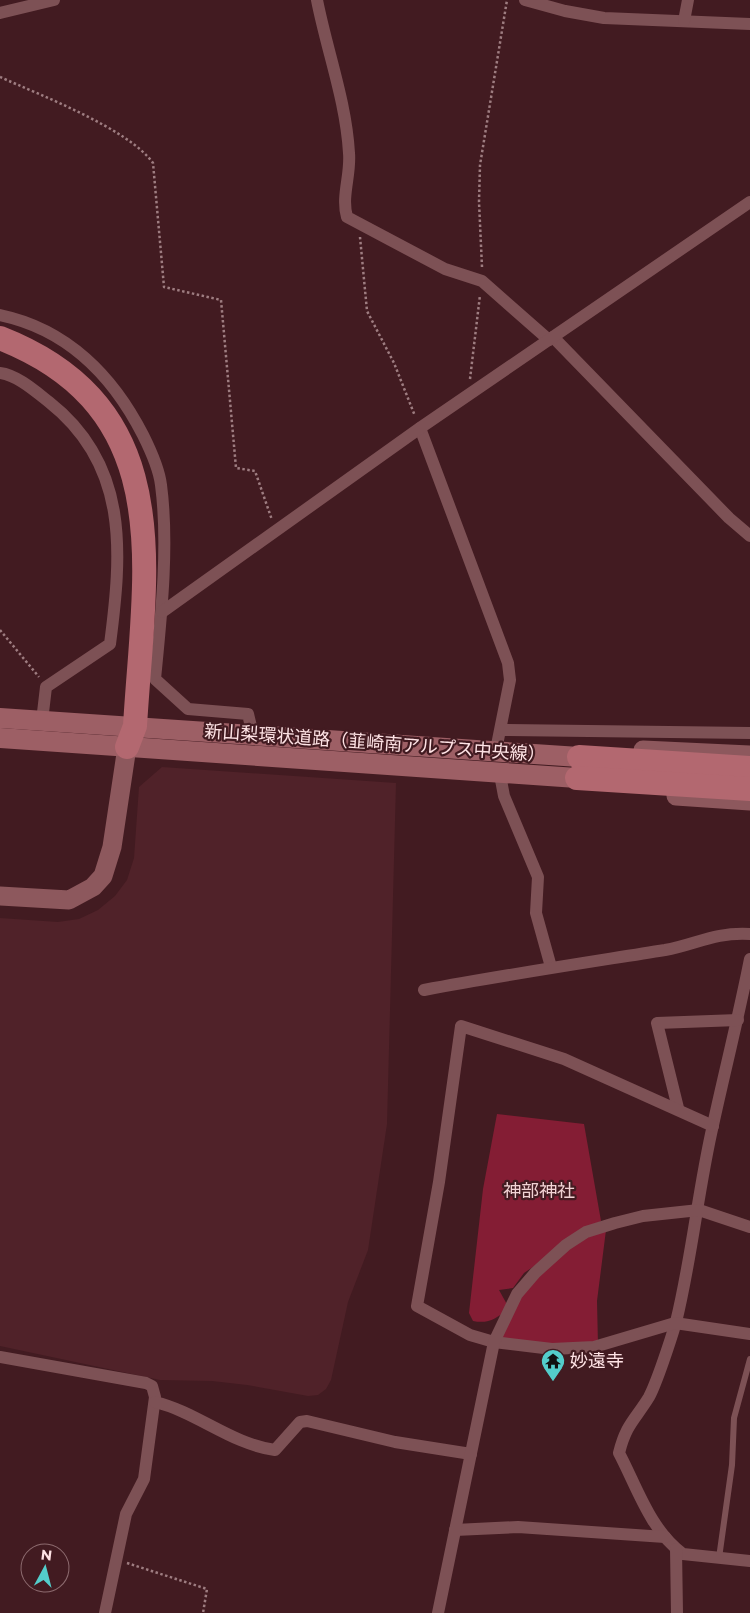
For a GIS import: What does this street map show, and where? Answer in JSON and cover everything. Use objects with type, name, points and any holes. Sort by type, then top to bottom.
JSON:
[{"type":"highway","points":[[0,338],[39,356],[72,378],[107,417],[129,460],[137,484],[145,553],[128,733]]},
{"type":"highway","points":[[0,351],[19,358],[67,390],[105,436],[117,461],[130,512],[133,552],[128,733]]},
{"type":"highway","name":"新山梨環状道路（韮崎南アルプス中央線）","points":[[578,767],[750,768]]},
{"type":"highway","name":"新山梨環状道路（韮崎南アルプス中央線）","points":[[578,767],[750,789]]},
{"type":"main road","name":"新山梨環状道路（韮崎南アルプス中央線）","points":[[0,718],[42,721],[312,759],[578,767]]},
{"type":"main road","name":"新山梨環状道路（韮崎南アルプス中央線）","points":[[0,738],[128,733],[252,735],[362,742],[578,767]]},
{"type":"street","points":[[0,13],[51,0]]},
{"type":"street","points":[[317,0],[346,126],[350,155],[344,207],[347,217],[445,269],[482,281],[551,339],[729,518],[750,536]]},
{"type":"street","points":[[525,0],[565,12],[604,18],[750,24]]},
{"type":"street","points":[[684,21],[688,0]]},
{"type":"street","points":[[162,612],[420,428],[750,202]]},
{"type":"street","points":[[0,315],[14,318],[52,333],[77,350],[100,370],[118,393],[136,422],[153,455],[161,484],[162,612],[155,679],[188,708],[248,714],[252,735]]},
{"type":"street","points":[[0,373],[8,374],[38,393],[65,415],[82,434],[106,476],[114,506],[116,568],[110,644],[46,686],[42,721]]},
{"type":"street","points":[[420,428],[508,664],[510,680],[499,738]]},
{"type":"street","points":[[362,742],[750,732]]},
{"type":"street","points":[[0,896],[69,900],[88,891],[103,876],[112,847],[128,733]]},
{"type":"street","points":[[499,738],[750,755]]},
{"type":"street","points":[[312,759],[584,789],[750,801]]},
{"type":"street","points":[[501,780],[504,796],[538,877],[536,913],[551,967]]},
{"type":"street","points":[[424,990],[551,967],[667,949],[704,938],[732,933],[750,934]]},
{"type":"street","points":[[750,959],[713,1126],[699,1210],[675,1323],[649,1396],[632,1419],[623,1436],[619,1453],[659,1531],[676,1549],[683,1554],[750,1561]]},
{"type":"street","points":[[678,1108],[657,1023],[738,1020]]},
{"type":"street","points":[[713,1126],[678,1108],[564,1059],[461,1026],[439,1182],[417,1306],[470,1335],[494,1342],[552,1349],[594,1347],[675,1323],[750,1334]]},
{"type":"street","points":[[438,1613],[494,1342],[517,1294],[535,1273],[586,1232],[643,1216],[699,1210],[750,1227]]},
{"type":"street","points":[[0,1357],[146,1383],[152,1386],[154,1402],[144,1479],[126,1514],[105,1613]]},
{"type":"street","points":[[154,1402],[176,1407],[231,1437],[260,1448],[275,1450],[300,1422],[307,1421],[396,1442],[471,1454]]},
{"type":"street","points":[[455,1530],[518,1526],[665,1537]]},
{"type":"street","points":[[676,1549],[677,1613]]},
{"type":"lane","points":[[719,1558],[732,1465],[734,1418],[750,1359]]},
{"type":"path","points":[[468,396],[482,281],[479,202],[480,165],[507,0]]},
{"type":"path","points":[[0,77],[109,128],[146,152],[153,163],[164,287],[221,300],[236,468],[255,471],[276,531]]},
{"type":"path","points":[[359,224],[367,311],[394,363],[420,428]]},
{"type":"path","points":[[0,630],[46,686]]},
{"type":"path","points":[[116,1560],[207,1589],[203,1613]]},
{"type":"shaded area","points":[[162,767],[396,783],[387,1124],[368,1250],[348,1302],[331,1380],[326,1389],[318,1395],[308,1396],[212,1381],[160,1380],[0,1346],[0,918],[58,922],[79,919],[98,910],[115,896],[127,880],[134,858],[139,787]]},
{"type":"green space","name":"神部神社","points":[[497,1114],[584,1124],[601,1221],[524,1273],[513,1288],[499,1290],[509,1308],[566,1245],[606,1230],[597,1301],[598,1345],[494,1342],[508,1309],[496,1318],[483,1322],[473,1321],[469,1313],[483,1189]]},
{"type":"place","name":"妙遠寺","points":[[553,1382]]}]
